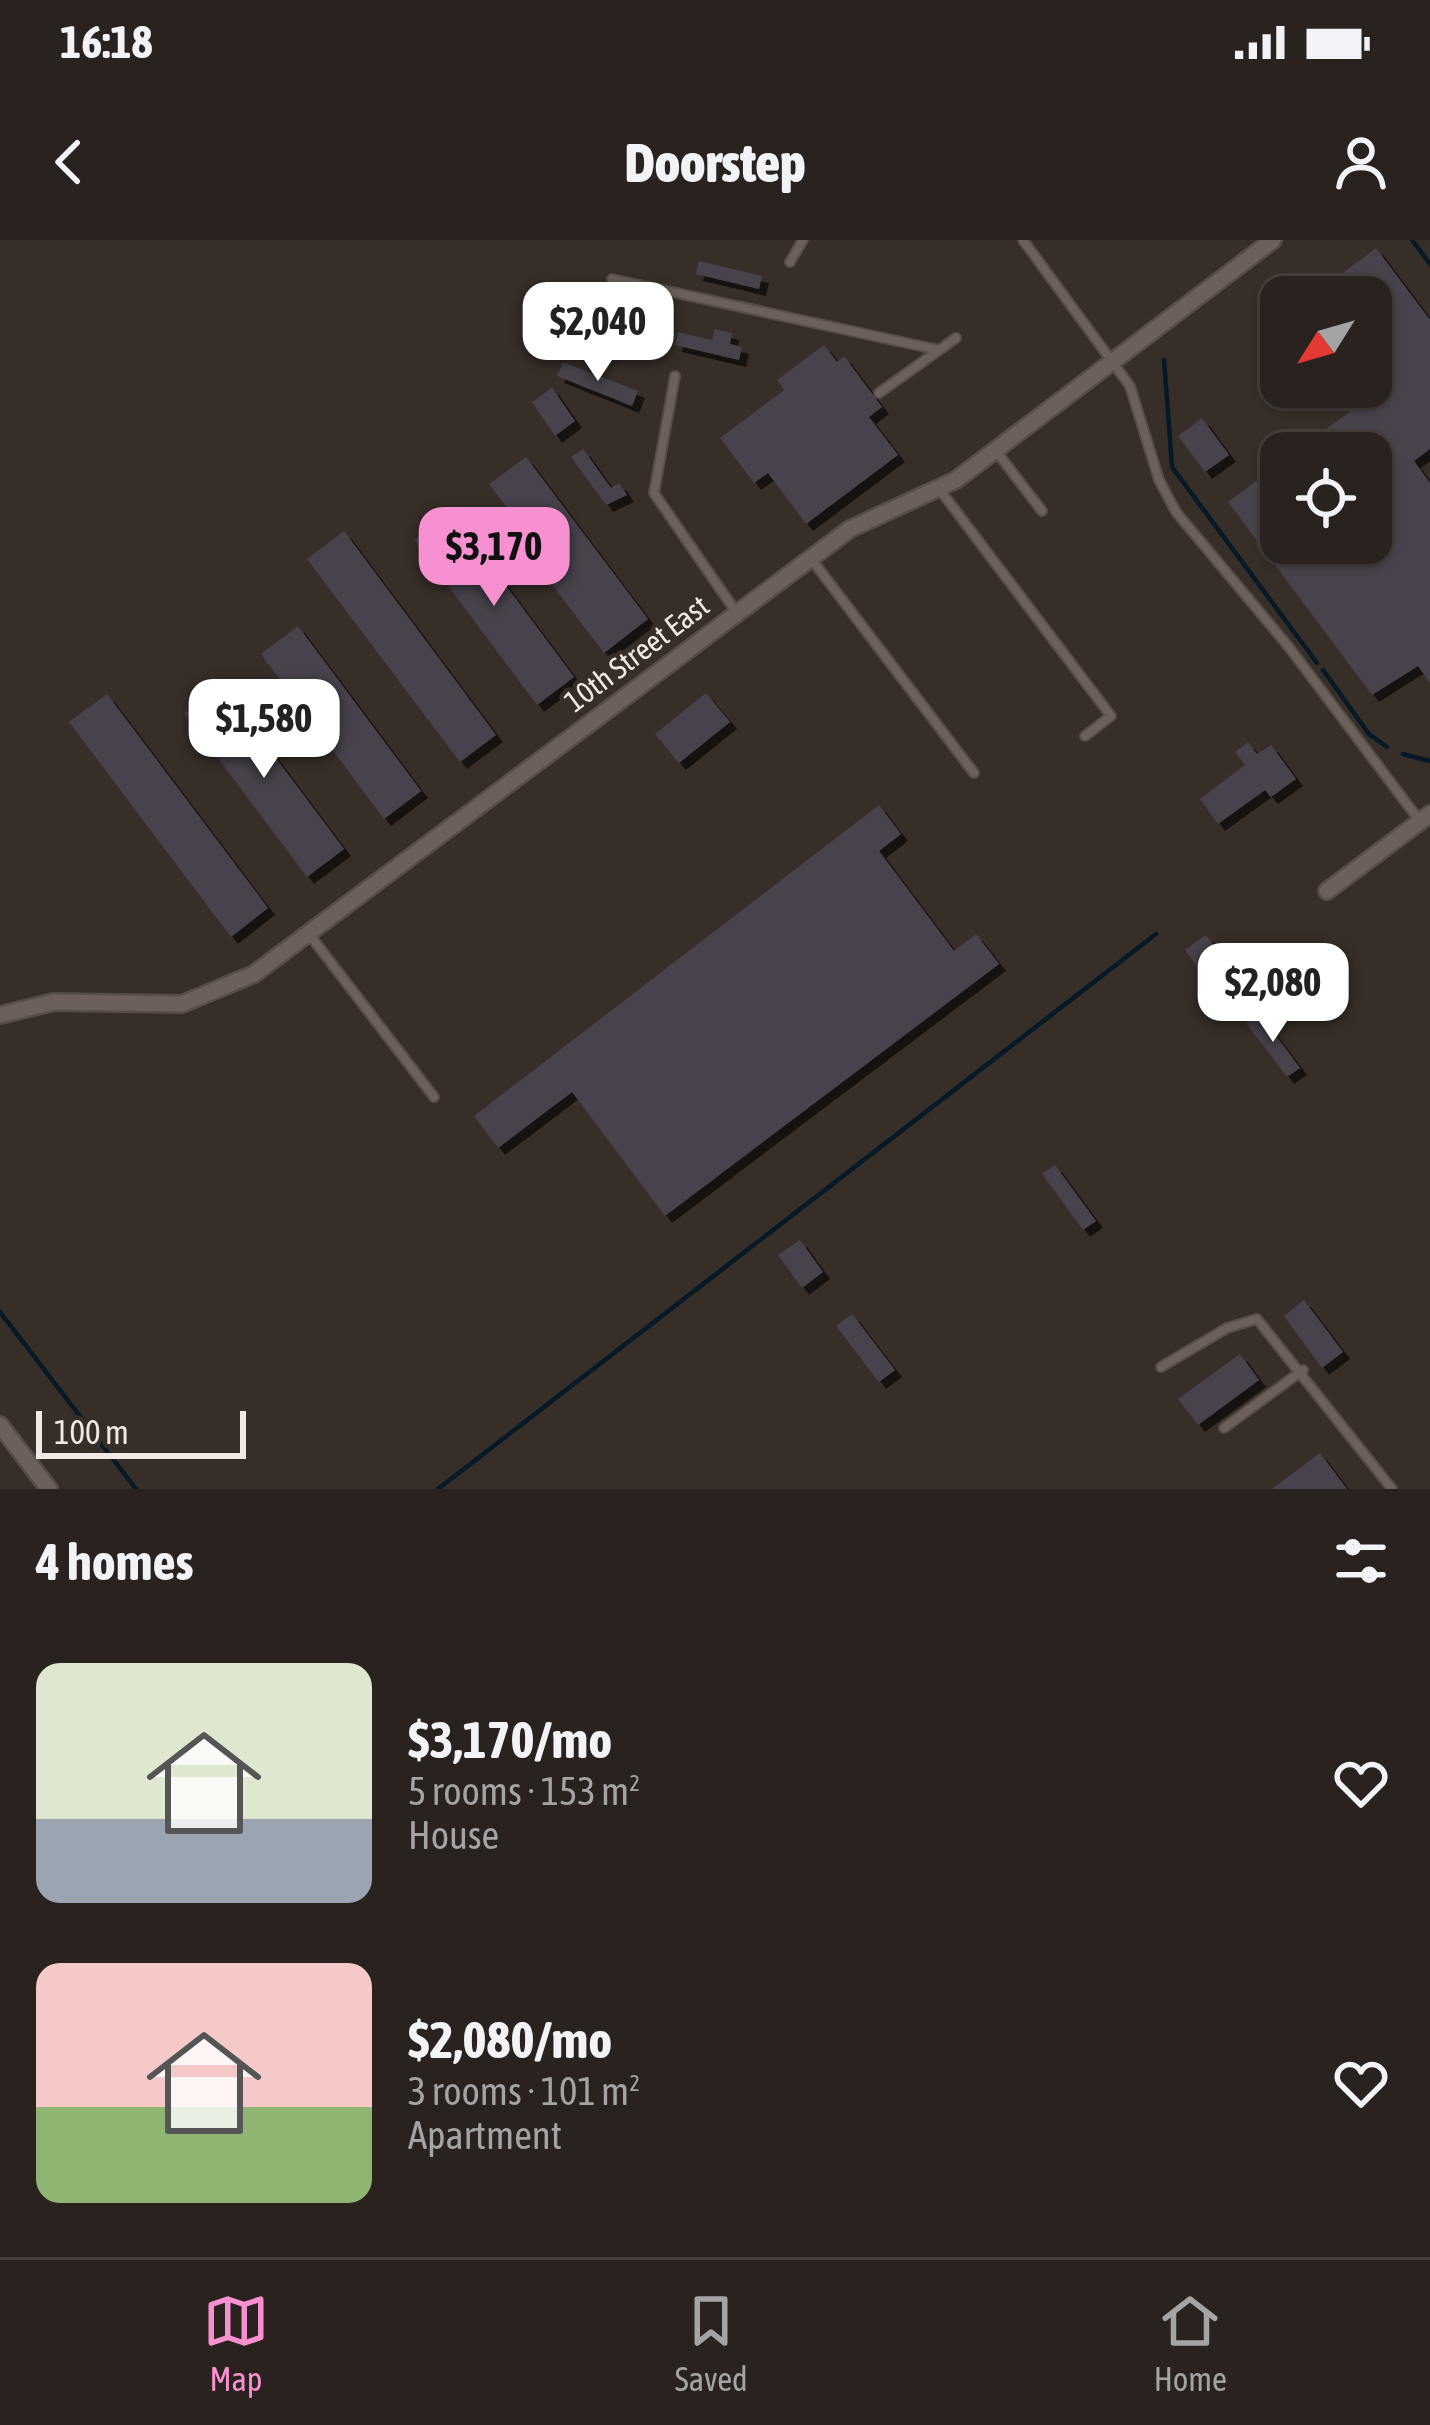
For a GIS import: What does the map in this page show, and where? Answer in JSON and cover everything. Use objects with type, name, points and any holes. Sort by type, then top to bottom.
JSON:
[{"type":"street","name":"10th Street East","points":[[0,1015],[54,1002],[182,1004],[254,974],[811,558],[875,513],[939,488],[996,451],[1273,240]]},
{"type":"street","points":[[1327,891],[1425,818]]},
{"type":"street","points":[[0,1425],[49,1489]]},
{"type":"lane","points":[[790,262],[802,240]]},
{"type":"lane","points":[[1023,240],[1138,401],[1159,480],[1176,512],[1425,818]]},
{"type":"lane","points":[[612,279],[939,350]]},
{"type":"lane","points":[[879,393],[956,338]]},
{"type":"lane","points":[[675,376],[654,494],[737,613]]},
{"type":"lane","points":[[996,451],[1042,511]]},
{"type":"lane","points":[[939,488],[1111,716],[1085,736]]},
{"type":"lane","points":[[811,558],[974,773]]},
{"type":"lane","points":[[309,934],[434,1097]]},
{"type":"lane","points":[[1161,1367],[1227,1328],[1257,1319],[1303,1370],[1392,1489]]},
{"type":"lane","points":[[1224,1428],[1303,1370]]},
{"type":"building","points":[[1376,248],[1430,320],[1430,449],[1414,461],[1430,483],[1430,683],[1418,666],[1372,695],[1274,564],[1392,564],[1392,432],[1322,432],[1350,408],[1392,408],[1392,276],[1347,276],[1344,272]]},
{"type":"building","points":[[699,261],[762,276],[759,289],[696,274]]},
{"type":"building","points":[[715,329],[732,333],[730,344],[742,347],[739,360],[675,345],[678,332],[712,340]]},
{"type":"building","points":[[824,345],[837,362],[844,356],[882,407],[869,417],[898,455],[806,524],[768,473],[754,483],[720,438],[784,390],[777,380]]},
{"type":"building","points":[[563,362],[638,391],[632,406],[557,376]]},
{"type":"building","points":[[552,388],[575,421],[555,436],[532,402]]},
{"type":"building","points":[[1202,418],[1229,455],[1205,472],[1178,436]]},
{"type":"building","points":[[583,449],[611,488],[619,483],[627,495],[606,505],[571,457]]},
{"type":"building","points":[[526,457],[648,619],[604,653],[532,558],[540,552],[489,484]]},
{"type":"building","points":[[1260,478],[1260,545],[1228,502]]},
{"type":"building","points":[[451,512],[574,677],[537,705],[414,540]]},
{"type":"building","points":[[344,531],[496,735],[460,762],[307,559]]},
{"type":"building","points":[[298,626],[421,791],[384,819],[261,654]]},
{"type":"building","points":[[221,685],[344,849],[307,877],[184,713]]},
{"type":"building","points":[[706,693],[730,722],[679,763],[655,734]]},
{"type":"building","points":[[107,694],[268,908],[231,937],[69,722]]},
{"type":"building","points":[[1248,742],[1257,754],[1271,745],[1296,779],[1271,797],[1265,790],[1218,824],[1200,799],[1245,765],[1235,752]]},
{"type":"building","points":[[879,805],[901,834],[879,851],[954,951],[976,934],[999,964],[665,1216],[572,1092],[498,1148],[474,1116]]},
{"type":"building","points":[[1206,935],[1229,967],[1208,982],[1185,950]]},
{"type":"building","points":[[1259,1013],[1300,1068],[1287,1077],[1246,1023]]},
{"type":"building","points":[[1055,1165],[1096,1221],[1083,1230],[1042,1174]]},
{"type":"building","points":[[800,1240],[823,1272],[802,1288],[778,1255]]},
{"type":"building","points":[[1304,1300],[1343,1352],[1322,1368],[1284,1316]]},
{"type":"building","points":[[852,1314],[895,1370],[879,1382],[836,1326]]},
{"type":"building","points":[[1240,1354],[1259,1380],[1198,1425],[1178,1399]]},
{"type":"building","points":[[1320,1453],[1347,1489],[1272,1489]]},
{"type":"waterway","points":[[1412,240],[1430,264]]},
{"type":"waterway","points":[[1164,360],[1172,467],[1317,663]]},
{"type":"waterway","points":[[1323,670],[1369,734],[1387,747]]},
{"type":"waterway","points":[[1403,754],[1430,761]]},
{"type":"waterway","points":[[438,1489],[1156,934]]},
{"type":"waterway","points":[[0,1312],[136,1489]]}]
